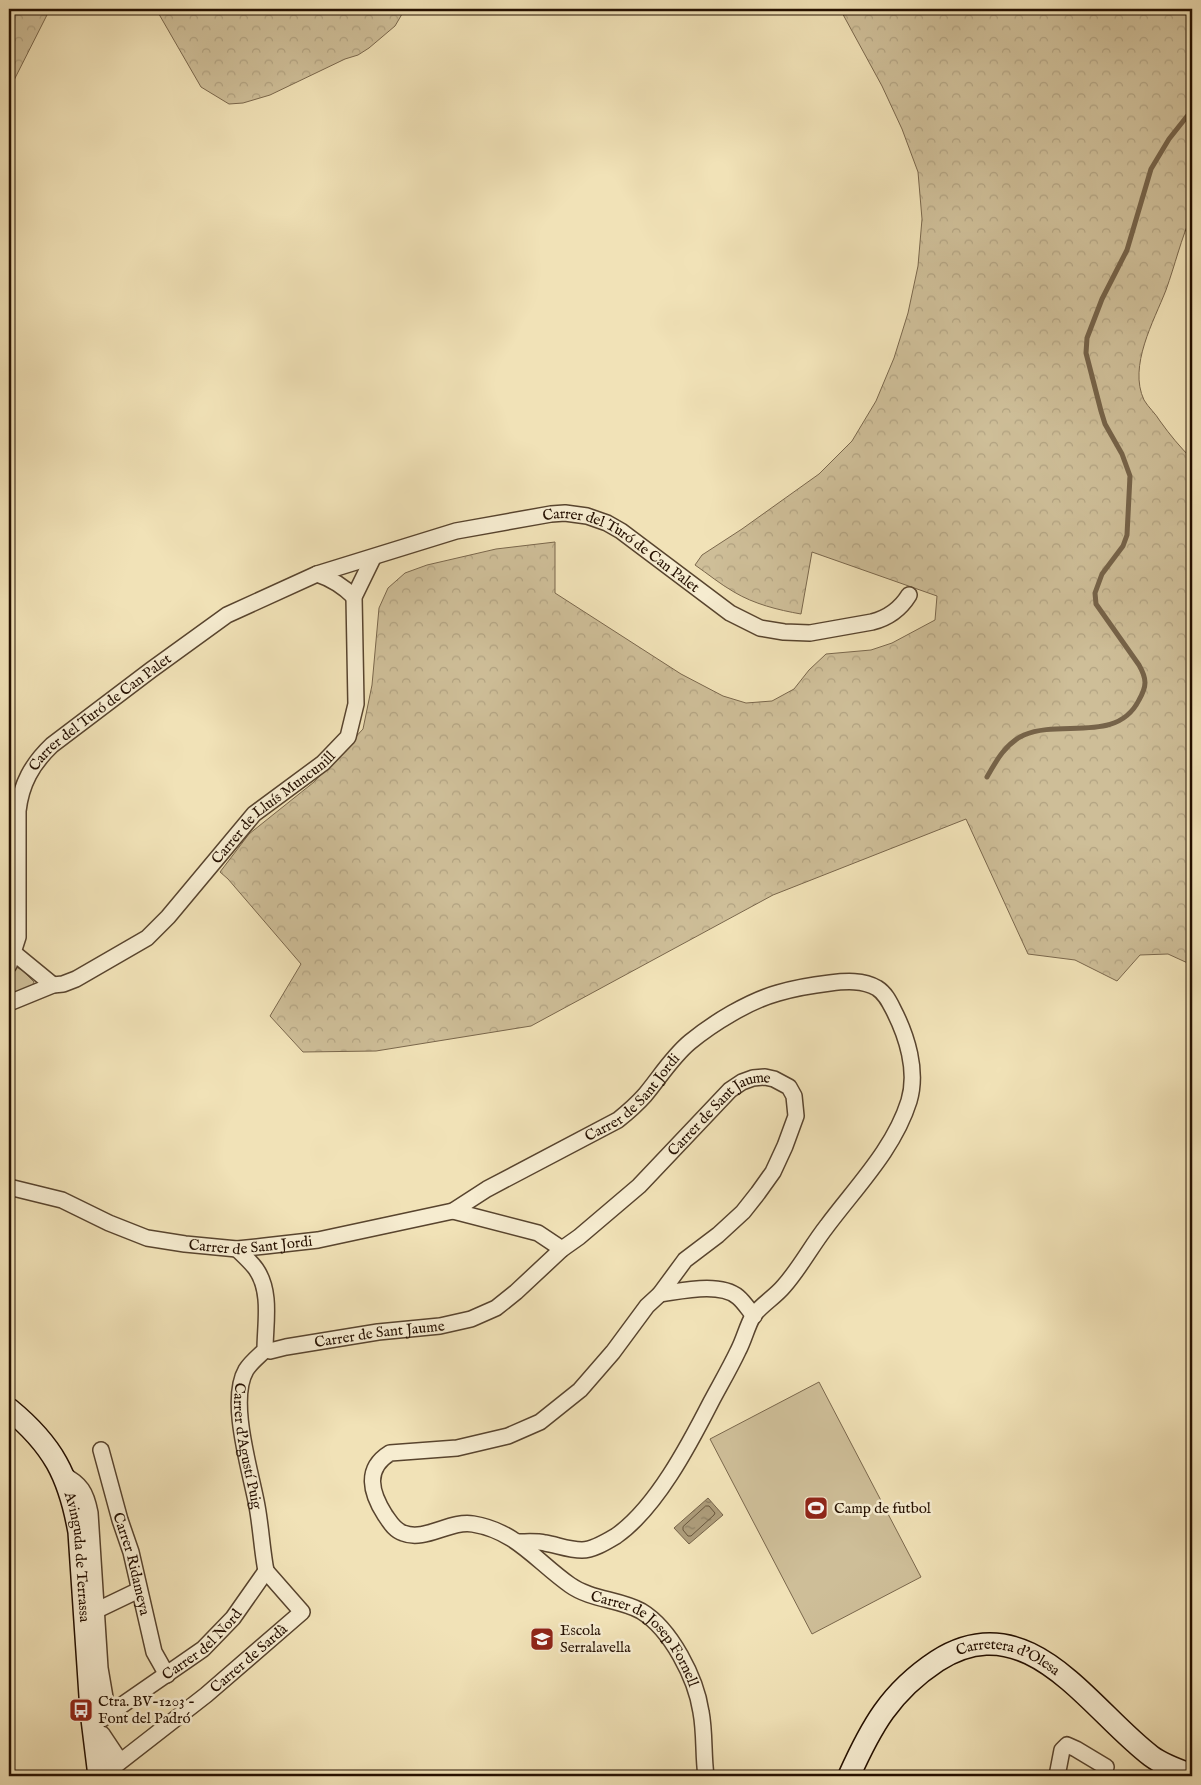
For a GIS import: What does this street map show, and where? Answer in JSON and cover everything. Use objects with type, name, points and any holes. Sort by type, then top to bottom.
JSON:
[{"type":"street","name":"Carrer del Turó de Can Palet","points":[[11,959],[19,929],[18,811],[20,796],[31,770],[40,758],[52,745],[227,615],[317,574],[456,531],[551,514],[575,514],[597,519],[621,531],[730,613],[760,628],[784,632],[810,633],[881,620],[900,607],[909,594]]},
{"type":"street","name":"Carrer de Lluís Muncunill","points":[[9,1003],[52,985],[63,984],[76,979],[148,938],[168,917],[254,814],[323,763],[344,743],[351,728],[356,704],[354,597],[373,558]]},
{"type":"street","points":[[317,574],[342,586],[354,597]]},
{"type":"street","points":[[11,959],[52,985]]},
{"type":"street","name":"Carrer de Sant Jordi","points":[[9,1187],[62,1200],[109,1223],[147,1238],[237,1249],[318,1240],[453,1210],[487,1189],[618,1120],[642,1098],[659,1075],[688,1044],[704,1030],[750,1004],[777,993],[813,985],[843,982],[868,984],[882,992],[904,1032],[911,1063],[909,1100],[889,1142],[869,1171],[826,1226],[785,1285],[754,1316]]},
{"type":"street","name":"Carrer de Sant Jaume","points":[[265,1350],[270,1351],[286,1346],[378,1332],[440,1326],[486,1314],[516,1292],[562,1248],[579,1237],[639,1186],[730,1090],[742,1082],[765,1076],[782,1082],[789,1087],[794,1096],[796,1116],[773,1172],[743,1212],[718,1235],[685,1260],[660,1294],[647,1306],[613,1352],[580,1390],[540,1422],[508,1436],[457,1448],[390,1453],[381,1459],[372,1478],[372,1489],[392,1526],[400,1533],[410,1536],[459,1524],[472,1523],[502,1532],[518,1542]]},
{"type":"street","points":[[453,1210],[538,1233],[562,1248]]},
{"type":"street","points":[[237,1249],[256,1268],[263,1281],[266,1296],[265,1350]]},
{"type":"street","points":[[518,1542],[542,1542],[582,1550],[602,1544],[630,1524],[649,1503],[689,1444],[738,1351],[754,1316],[738,1297],[727,1291],[715,1289],[660,1294]]},
{"type":"street","name":"Carrer d'Agustí Puig","points":[[265,1350],[246,1370],[239,1401],[240,1424],[257,1507],[266,1571]]},
{"type":"street","name":"Avinguda de Terrassa","points":[[9,1409],[41,1438],[54,1457],[69,1490],[75,1512],[90,1614],[100,1721]]},
{"type":"street","name":"Carrer Ridameya","points":[[101,1450],[120,1520],[131,1552],[154,1652],[167,1675]]},
{"type":"street","name":"Carrer de Josep Fornell","points":[[518,1542],[557,1576],[574,1588],[640,1611],[659,1625],[674,1645],[697,1691],[702,1714],[706,1776]]},
{"type":"street","name":"Carrer del Nord","points":[[100,1721],[203,1649],[234,1618],[266,1571]]},
{"type":"street","name":"Carrer de Sardà","points":[[101,1776],[206,1695],[302,1612],[266,1571]]},
{"type":"street","points":[[90,1614],[139,1590]]},
{"type":"street","name":"Carretera d'Olesa","points":[[849,1776],[876,1722],[893,1698],[908,1683],[947,1655],[971,1646],[996,1643],[1022,1650],[1051,1666],[1080,1690],[1140,1747],[1153,1757],[1192,1775]]},
{"type":"street","points":[[100,1721],[101,1776]]},
{"type":"street","points":[[1057,1776],[1062,1750],[1067,1746],[1076,1748],[1106,1767]]},
{"type":"green space","points":[[9,9],[50,9],[9,90]]},
{"type":"green space","points":[[156,9],[405,9],[395,26],[358,55],[345,59],[270,95],[243,103],[229,104],[201,87]]},
{"type":"green space","points":[[840,9],[1192,9],[1192,214],[1166,290],[1144,344],[1139,373],[1140,387],[1144,400],[1171,436],[1192,459],[1192,965],[1168,954],[1140,955],[1117,981],[1075,960],[1028,954],[966,819],[773,895],[531,1026],[376,1051],[303,1052],[270,1016],[301,964],[220,872],[249,834],[314,782],[363,729],[372,685],[379,608],[388,588],[405,573],[427,565],[496,549],[555,542],[555,593],[681,674],[723,696],[746,703],[772,701],[794,689],[809,670],[826,654],[871,650],[892,643],[935,620],[937,596],[812,552],[801,614],[750,600],[729,589],[695,565],[702,555],[819,474],[852,441],[876,401],[894,358],[908,313],[918,266],[922,219],[918,172],[902,129],[882,86]]},
{"type":"green space","points":[[16,967],[22,970],[34,982],[32,986],[9,997],[9,976]]},
{"type":"green space","name":"Camp de futbol","points":[[819,1382],[921,1577],[812,1634],[710,1439]]},
{"type":"water","points":[[708,1498],[723,1515],[689,1544],[674,1528]]},
{"type":"waterway","points":[[987,777],[1002,753],[1018,738],[1039,731],[1087,728],[1117,722],[1129,713],[1144,691],[1144,674],[1096,604],[1095,593],[1102,574],[1123,546],[1127,535],[1130,476],[1122,454],[1105,424],[1086,353],[1087,338],[1102,299],[1127,250],[1151,169],[1169,139],[1192,110]]},
{"type":"place","name":"Camp de futbol","points":[[816,1508]]},
{"type":"place","name":"Escola Serralavella","points":[[542,1639]]},
{"type":"place","name":"Ctra. BV-1203 - Font del Padró","points":[[81,1710]]}]
